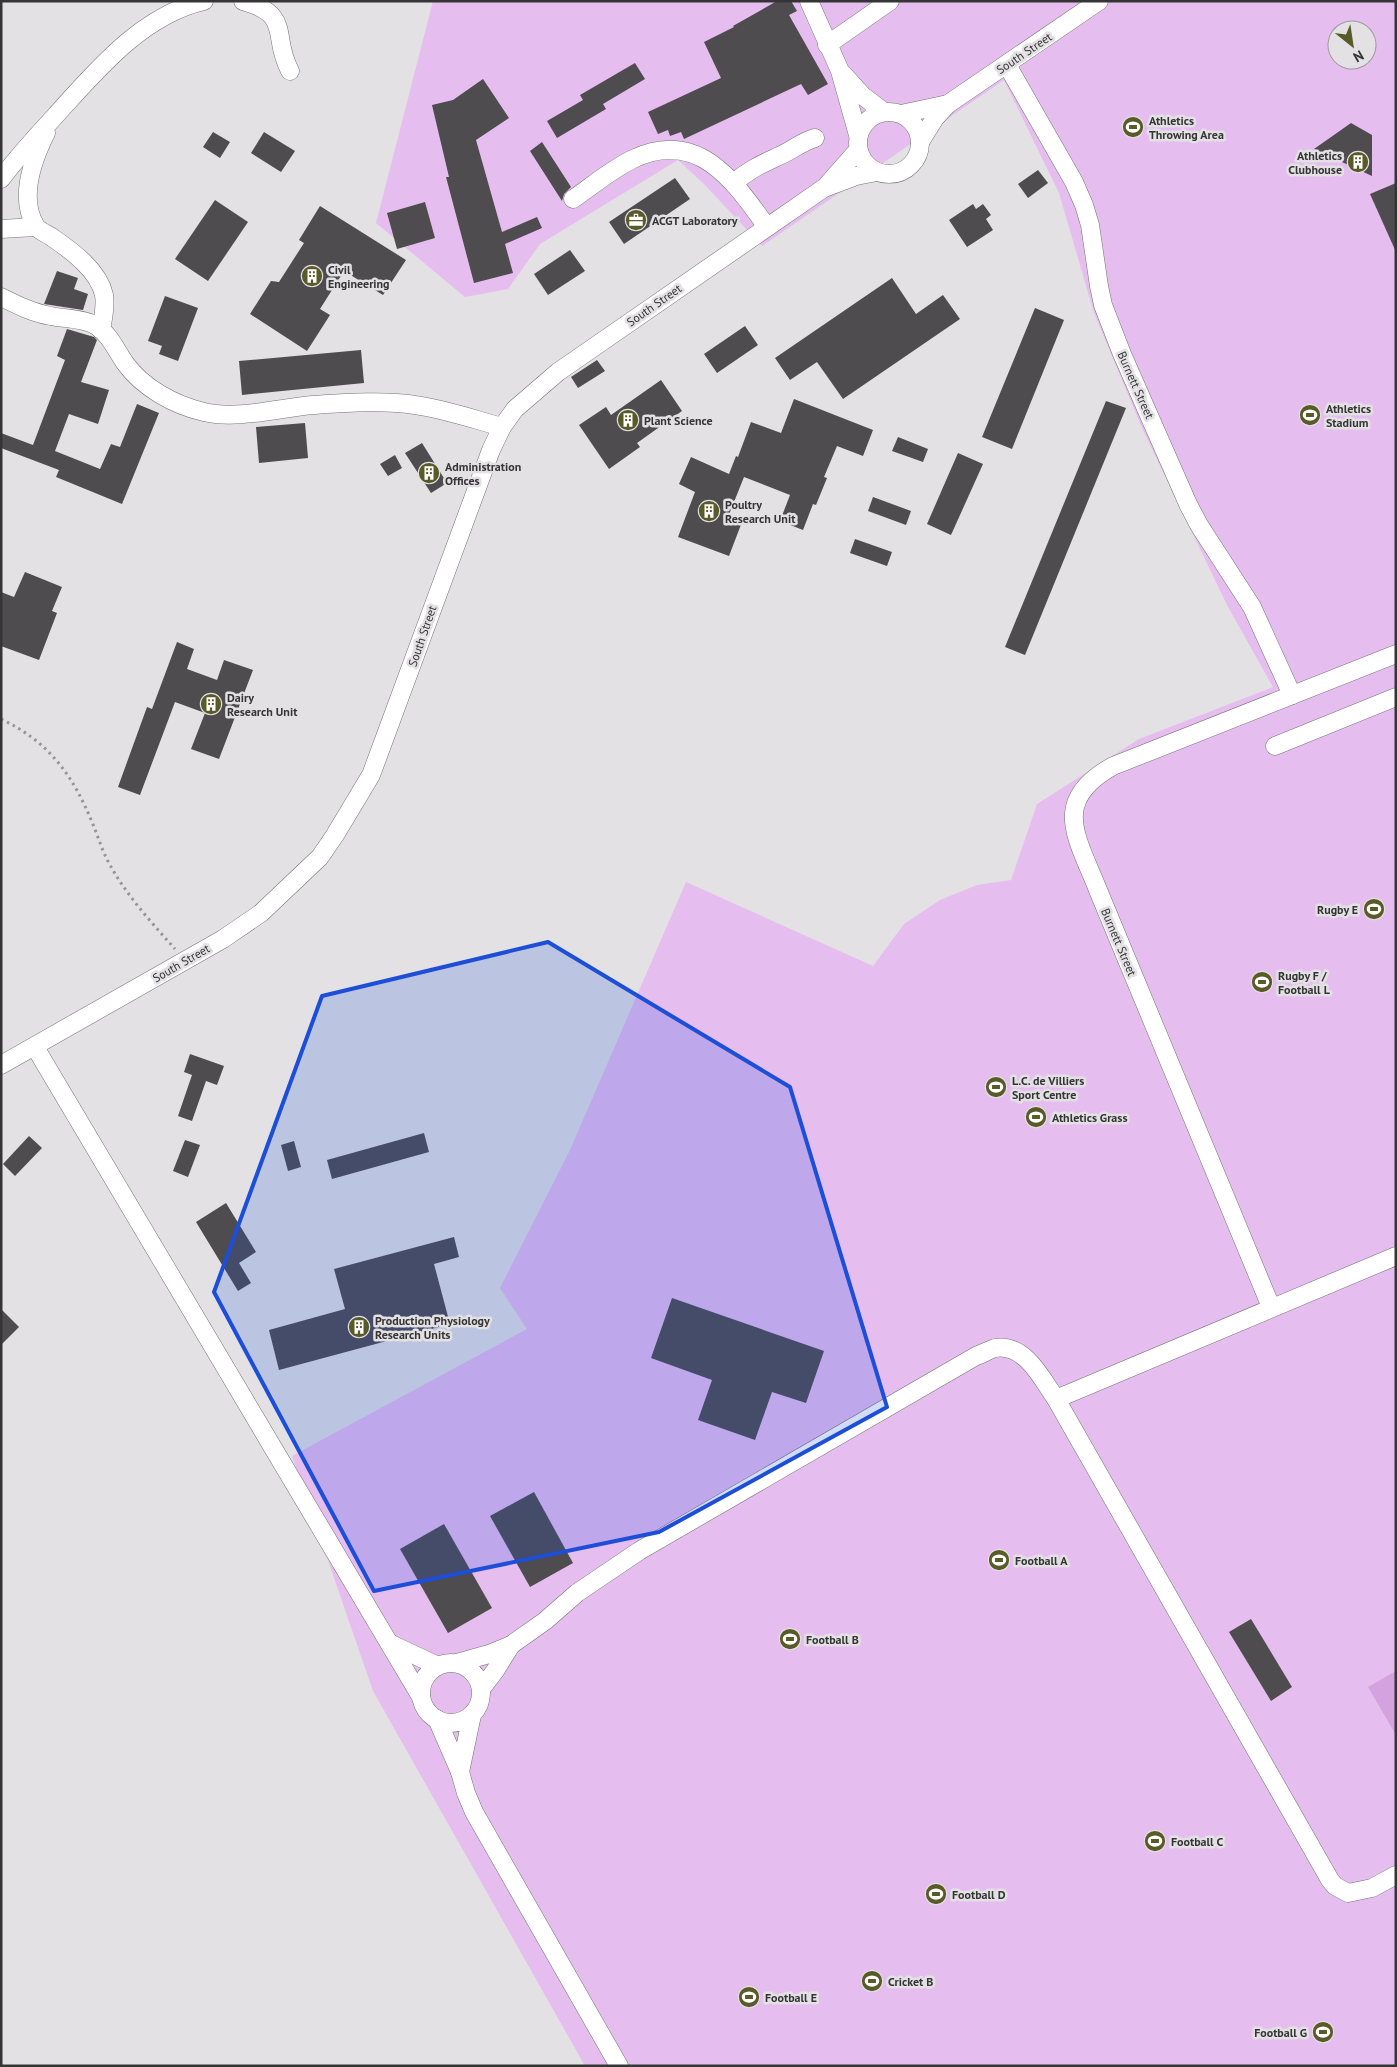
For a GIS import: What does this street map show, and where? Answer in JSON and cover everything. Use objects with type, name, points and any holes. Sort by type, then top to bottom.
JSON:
[{"type":"street","points":[[1,179],[18,155],[116,53],[148,27],[182,7],[204,1]]},
{"type":"street","points":[[242,1],[258,6],[274,17],[290,71]]},
{"type":"street","points":[[809,1],[840,71],[865,163],[877,172],[886,174],[903,171],[916,159],[920,142],[915,125],[863,96],[840,71]]},
{"type":"street","points":[[827,45],[890,1]]},
{"type":"street","name":"South Street","points":[[920,142],[934,118],[948,104],[1007,66],[1099,1]]},
{"type":"street","name":"Burnett Street","points":[[1007,66],[1065,165],[1084,205],[1090,225],[1103,305],[1122,354],[1188,504],[1203,532],[1252,607],[1292,694]]},
{"type":"street","name":"South Street","points":[[892,113],[948,104]]},
{"type":"street","points":[[858,142],[868,120],[892,113]]},
{"type":"street","points":[[35,227],[31,213],[28,187],[32,167],[54,117]]},
{"type":"street","points":[[734,183],[758,165],[778,157],[803,142],[815,138]]},
{"type":"street","name":"South Street","points":[[824,188],[858,142]]},
{"type":"street","points":[[573,199],[631,160],[657,151],[668,150],[700,157],[726,174],[767,227]]},
{"type":"street","name":"South Street","points":[[1,1065],[223,939],[261,912],[320,857],[371,775],[491,450],[502,427],[515,409],[558,372],[824,188],[856,176],[877,172]]},
{"type":"street","points":[[1,229],[35,227],[51,236],[77,257],[101,286],[104,295],[101,330]]},
{"type":"street","points":[[1,298],[49,316],[85,321],[101,330],[112,342],[134,375],[145,385],[174,401],[205,412],[225,414],[313,405],[414,404],[502,427]]},
{"type":"street","name":"Burnett Street","points":[[1271,1307],[1078,840],[1074,810],[1080,791],[1089,780],[1113,766],[1396,654]]},
{"type":"street","points":[[1275,746],[1396,697]]},
{"type":"street","points":[[35,1046],[421,1697],[424,1706],[437,1719],[460,1772],[474,1812],[619,2066]]},
{"type":"street","points":[[1056,1399],[1396,1256]]},
{"type":"street","points":[[421,1697],[425,1678],[438,1666],[489,1654],[511,1645],[545,1621],[578,1593],[639,1551],[976,1356],[996,1348],[1008,1349],[1021,1354],[1029,1360],[1056,1399],[1330,1880],[1348,1894],[1372,1888],[1396,1875]]},
{"type":"street","points":[[388,1643],[438,1666]]},
{"type":"street","points":[[481,1689],[496,1671],[511,1645]]},
{"type":"street","points":[[457,1663],[474,1672],[481,1689],[481,1698],[472,1715],[460,1772]]},
{"type":"street","points":[[437,1719],[455,1723],[472,1715]]},
{"type":"path","points":[[1,719],[43,744],[70,777],[119,880],[131,897],[186,960]]},
{"type":"highlighted area","points":[[548,942],[790,1087],[887,1407],[659,1532],[374,1591],[214,1292],[322,996]]},
{"type":"shaded area","name":"L.C. de Villiers Sport Centre","points":[[433,1],[1396,1],[1396,2066],[585,2066],[373,1691],[292,1456],[527,1329],[500,1288],[570,1150],[686,882],[873,966],[904,924],[940,900],[977,885],[1011,880],[1037,804],[1139,739],[1273,687],[1227,605],[1142,428],[1094,313],[1059,193],[1004,80],[762,246],[704,184],[678,160],[540,244],[508,289],[465,297],[376,223]]},
{"type":"shaded area","points":[[1396,1671],[1396,1735],[1368,1687]]},
{"type":"building","points":[[777,1],[791,1],[797,11],[789,15],[828,84],[808,95],[801,84],[684,139],[681,132],[670,136],[668,130],[658,134],[648,112],[721,78],[704,42],[734,27]]},
{"type":"building","points":[[635,63],[645,79],[603,104],[606,109],[557,138],[547,121],[583,100],[580,95]]},
{"type":"building","points":[[483,79],[509,118],[476,140],[502,232],[537,217],[542,228],[505,244],[513,273],[474,283],[446,177],[449,177],[432,105],[453,100]]},
{"type":"building","name":"Athletics Clubhouse","points":[[1351,123],[1372,135],[1372,176],[1314,149]]},
{"type":"building","points":[[213,132],[230,142],[220,158],[203,147]]},
{"type":"building","points":[[264,132],[295,151],[281,172],[251,153]]},
{"type":"building","points":[[542,142],[571,187],[564,194],[562,201],[530,151]]},
{"type":"building","points":[[1038,170],[1048,183],[1028,198],[1018,184]]},
{"type":"building","points":[[675,178],[690,199],[624,244],[609,222]]},
{"type":"building","points":[[1396,183],[1396,252],[1370,194]]},
{"type":"building","points":[[215,200],[248,222],[208,281],[175,259]]},
{"type":"building","points":[[425,202],[435,238],[397,249],[387,213]]},
{"type":"building","points":[[973,204],[976,209],[983,204],[991,215],[986,219],[993,230],[967,247],[949,220]]},
{"type":"building","name":"Civil Engineering","points":[[320,206],[406,260],[383,295],[344,271],[320,309],[330,315],[307,351],[250,314],[271,281],[279,282],[304,243],[299,240]]},
{"type":"building","points":[[570,250],[585,271],[548,295],[534,274]]},
{"type":"building","points":[[57,271],[78,278],[74,289],[88,294],[83,310],[44,304]]},
{"type":"building","points":[[892,278],[916,314],[943,295],[960,319],[843,399],[817,362],[790,380],[775,358]]},
{"type":"building","points":[[165,296],[198,308],[178,361],[159,354],[162,346],[148,341]]},
{"type":"building","points":[[1035,308],[1064,320],[1012,449],[982,437]]},
{"type":"building","points":[[745,326],[758,345],[717,373],[704,354]]},
{"type":"building","points":[[67,329],[94,337],[97,340],[81,382],[109,390],[98,424],[69,414],[55,451],[100,469],[111,444],[120,447],[137,404],[159,413],[122,504],[56,477],[59,470],[1,448],[1,433],[33,445],[65,360],[57,356]]},
{"type":"building","points":[[361,350],[364,383],[242,395],[239,361]]},
{"type":"building","points":[[597,360],[605,371],[578,388],[571,377]]},
{"type":"building","name":"Plant Science","points":[[661,380],[682,411],[637,443],[640,447],[609,469],[579,425],[606,407],[611,415]]},
{"type":"building","points":[[794,399],[873,430],[863,456],[837,446],[824,477],[827,478],[816,505],[813,504],[803,530],[780,521],[790,495],[744,477],[728,517],[742,522],[729,556],[678,537],[695,492],[679,484],[691,457],[729,474],[736,456],[738,457],[751,422],[781,433]]},
{"type":"building","points":[[1106,401],[1126,408],[1025,655],[1005,647]]},
{"type":"building","points":[[305,423],[308,458],[259,463],[256,427]]},
{"type":"building","points":[[898,437],[928,449],[923,462],[892,451]]},
{"type":"building","name":"Administration Offices","points":[[422,443],[447,483],[431,493],[405,453]]},
{"type":"building","points":[[958,453],[983,464],[951,535],[927,524]]},
{"type":"building","points":[[395,455],[402,468],[388,476],[380,464]]},
{"type":"building","points":[[873,497],[911,511],[906,525],[868,511]]},
{"type":"building","points":[[855,539],[892,552],[887,566],[850,553]]},
{"type":"building","points":[[25,572],[62,587],[52,611],[57,613],[39,660],[1,646],[1,592],[14,597]]},
{"type":"building","name":"Dairy Research Unit","points":[[177,642],[194,649],[187,669],[217,680],[224,660],[253,670],[219,759],[191,749],[205,713],[175,702],[140,795],[118,787],[147,707],[152,709]]},
{"type":"building","points":[[190,1054],[224,1066],[217,1085],[206,1081],[192,1121],[178,1116],[192,1075],[184,1072]]},
{"type":"building","points":[[424,1133],[429,1152],[332,1179],[327,1160]]},
{"type":"building","points":[[29,1136],[42,1148],[15,1176],[3,1164]]},
{"type":"building","points":[[185,1140],[200,1145],[188,1177],[173,1171]]},
{"type":"building","points":[[294,1141],[301,1167],[288,1171],[281,1145]]},
{"type":"building","points":[[226,1203],[256,1252],[239,1263],[251,1283],[238,1291],[196,1222]]},
{"type":"building","name":"Production Physiology Research Units","points":[[454,1237],[459,1257],[434,1264],[450,1324],[279,1370],[269,1330],[345,1309],[334,1269]]},
{"type":"building","points":[[672,1298],[824,1351],[806,1403],[772,1392],[755,1440],[698,1420],[712,1380],[651,1358]]},
{"type":"building","points":[[1,1309],[19,1327],[1,1345]]},
{"type":"building","points":[[534,1492],[573,1563],[530,1587],[490,1516]]},
{"type":"building","points":[[444,1524],[492,1608],[448,1633],[400,1549]]},
{"type":"building","points":[[1251,1619],[1292,1687],[1271,1701],[1229,1632]]},
{"type":"place","name":"Athletics Throwing Area","points":[[1133,127]]},
{"type":"place","name":"Athletics Clubhouse","points":[[1358,162]]},
{"type":"place","name":"ACGT Laboratory","points":[[636,220]]},
{"type":"place","name":"Civil Engineering","points":[[312,276]]},
{"type":"place","name":"Athletics Stadium","points":[[1310,415]]},
{"type":"place","name":"Plant Science","points":[[628,420]]},
{"type":"place","name":"Administration Offices","points":[[429,473]]},
{"type":"place","name":"Poultry Research Unit","points":[[709,511]]},
{"type":"place","name":"Dairy Research Unit","points":[[211,704]]},
{"type":"place","name":"Rugby E","points":[[1374,909]]},
{"type":"place","name":"Rugby F / Football L","points":[[1262,982]]},
{"type":"place","name":"L.C. de Villiers Sport Centre","points":[[996,1087]]},
{"type":"place","name":"Athletics Grass","points":[[1036,1117]]},
{"type":"place","name":"Production Physiology Research Units","points":[[359,1327]]},
{"type":"place","name":"Football A","points":[[999,1560]]},
{"type":"place","name":"Football B","points":[[790,1639]]},
{"type":"place","name":"Football C","points":[[1155,1841]]},
{"type":"place","name":"Football D","points":[[936,1894]]},
{"type":"place","name":"Cricket B","points":[[872,1981]]},
{"type":"place","name":"Football E","points":[[749,1997]]},
{"type":"place","name":"Football G","points":[[1323,2032]]}]
